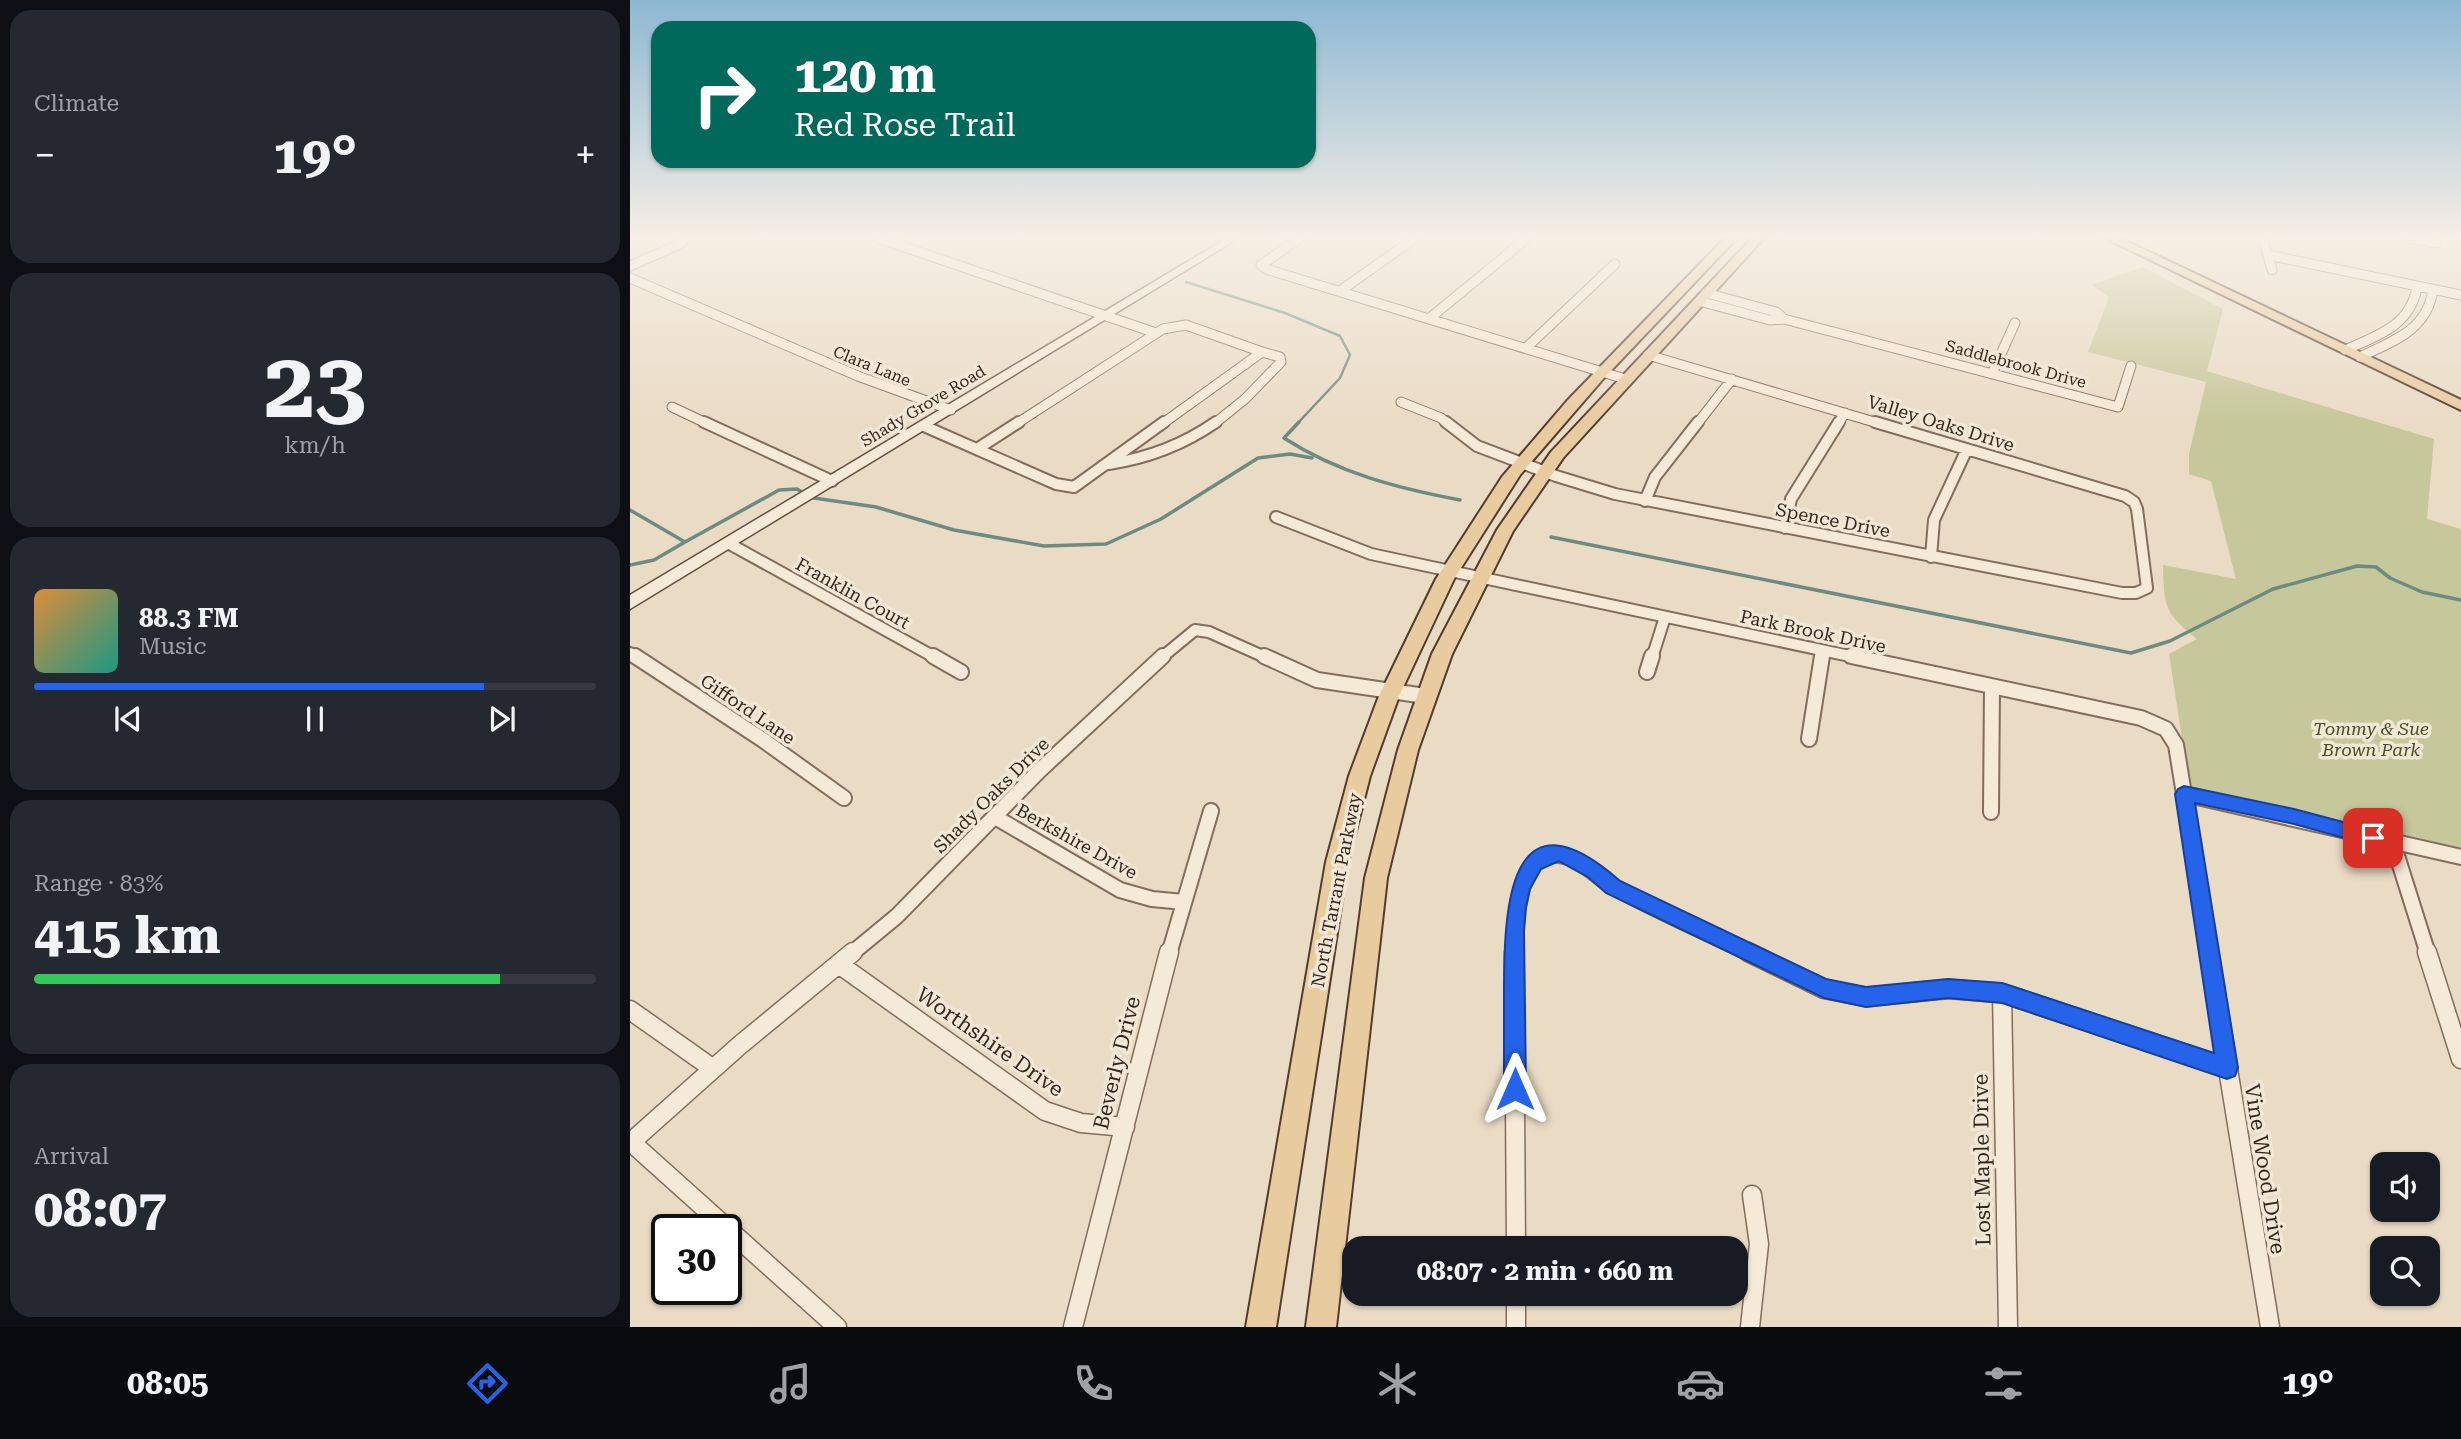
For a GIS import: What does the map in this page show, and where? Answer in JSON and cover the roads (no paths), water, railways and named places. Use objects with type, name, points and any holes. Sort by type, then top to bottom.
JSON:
[{"type":"main road","name":"North Tarrant Parkway","points":[[1261,1327],[1337,862],[1350,803],[1388,692],[1431,600],[1520,463],[1673,300]]},
{"type":"main road","name":"North Tarrant Parkway","points":[[1321,1327],[1376,877],[1391,810],[1425,696],[1453,630],[1504,530],[1545,472],[1625,379],[1699,300]]},
{"type":"main road","points":[[2242,300],[2461,406]]},
{"type":"main road","points":[[1648,355],[1642,352],[1641,343],[1655,327],[1664,310]]},
{"type":"street","name":"Clara Lane","points":[[681,300],[858,376],[951,410]]},
{"type":"street","points":[[1060,300],[1156,333]]},
{"type":"street","name":"Shady Grove Road","points":[[630,603],[1132,300]]},
{"type":"street","points":[[1370,300],[1625,379]]},
{"type":"street","points":[[1430,318],[1452,300]]},
{"type":"street","points":[[1526,348],[1577,300]]},
{"type":"street","name":"Saddlebrook Drive","points":[[1713,300],[1750,310],[1770,320],[1784,318],[2118,407],[2131,366]]},
{"type":"street","points":[[2345,350],[2405,318],[2416,300]]},
{"type":"street","points":[[2360,357],[2419,326],[2430,308],[2431,300]]},
{"type":"street","points":[[1992,374],[2015,323]]},
{"type":"street","points":[[977,449],[1168,327],[1186,325],[1280,357],[1281,362],[1254,391],[1185,443],[1128,462],[1108,464]]},
{"type":"street","points":[[924,426],[1063,487],[1074,487],[1262,352]]},
{"type":"street","name":"Valley Oaks Drive","points":[[1648,355],[2124,496],[2134,502],[2137,509],[2148,584],[2144,591]]},
{"type":"street","points":[[1645,501],[1655,477],[1732,379]]},
{"type":"street","name":"Spence Drive","points":[[1401,402],[1441,418],[1477,446],[1545,472],[1645,501],[2122,593],[2144,591]]},
{"type":"street","points":[[673,407],[832,481]]},
{"type":"street","points":[[1785,528],[1791,499],[1845,413]]},
{"type":"street","points":[[1931,556],[1934,520],[1967,449]]},
{"type":"street","points":[[1276,517],[1371,554],[1450,570]]},
{"type":"street","name":"Franklin Court","points":[[728,543],[961,672]]},
{"type":"street","name":"Park Brook Drive","points":[[1450,570],[2141,718],[2166,729]]},
{"type":"street","points":[[1647,672],[1665,617]]},
{"type":"street","name":"Shady Oaks Drive","points":[[631,1142],[712,1068],[840,965],[920,895],[1039,771],[1184,637],[1195,631],[1219,635],[1317,680],[1425,696]]},
{"type":"street","points":[[1809,739],[1823,651]]},
{"type":"street","name":"Gifford Lane","points":[[630,653],[763,740],[844,798]]},
{"type":"street","points":[[1991,812],[1992,687]]},
{"type":"street","name":"Vine Wood Drive","points":[[2166,729],[2176,746],[2270,1327]]},
{"type":"street","points":[[2184,794],[2461,857]]},
{"type":"street","name":"Beverly Drive","points":[[1073,1327],[1156,997],[1211,811]]},
{"type":"street","name":"Berkshire Drive","points":[[995,817],[1120,890],[1152,899],[1184,902]]},
{"type":"street","points":[[2393,842],[2461,1059]]},
{"type":"street","points":[[1516,1236],[1514,931],[1520,889],[1534,863],[1549,854],[1560,852],[1595,871],[1613,887],[1824,989],[1866,997],[1948,989],[2002,993],[2227,1068]]},
{"type":"street","name":"Worthshire Drive","points":[[840,965],[1045,1111],[1081,1124],[1125,1127]]},
{"type":"street","name":"Lost Maple Drive","points":[[2002,993],[2008,1327]]},
{"type":"street","points":[[630,1010],[712,1068]]},
{"type":"street","points":[[631,1142],[837,1327]]},
{"type":"street","points":[[1750,1327],[1761,1240],[1760,1220],[1752,1195]]},
{"type":"street","points":[[1516,1306],[1516,1327]]},
{"type":"waterway","points":[[1243,300],[1285,313],[1340,336],[1350,355],[1340,378],[1297,424]]},
{"type":"waterway","points":[[1299,422],[1284,438],[1325,461],[1369,478],[1460,500]]},
{"type":"waterway","points":[[814,498],[876,507],[954,530],[1044,546],[1106,544],[1161,519],[1258,458],[1290,454],[1312,458]]},
{"type":"waterway","points":[[685,542],[779,490],[797,489],[802,492]]},
{"type":"waterway","points":[[630,510],[685,542]]},
{"type":"waterway","points":[[1551,537],[2131,653],[2170,641],[2273,589],[2357,566],[2376,567],[2390,578],[2422,592],[2461,600]]},
{"type":"waterway","points":[[630,565],[654,560],[685,542]]},
{"type":"park label","name":"Tommy & Sue Brown Park","points":[[2371,738]]}]
